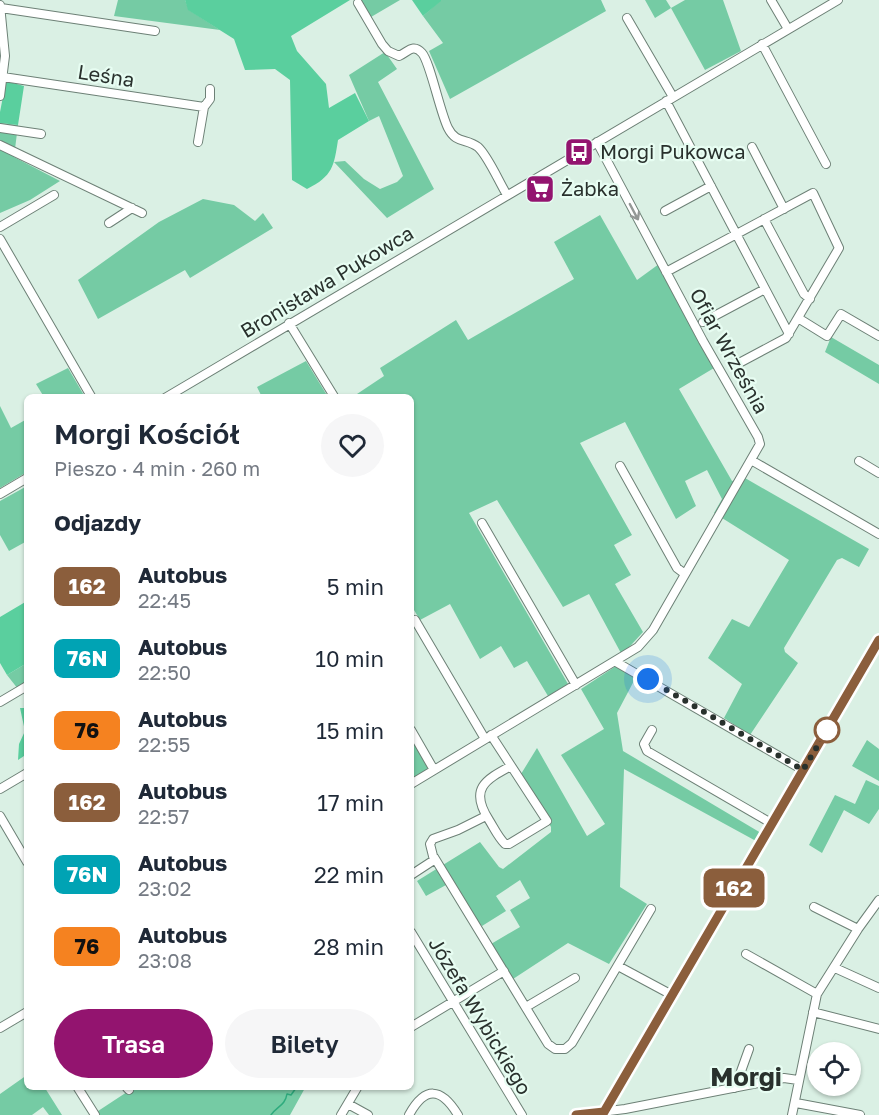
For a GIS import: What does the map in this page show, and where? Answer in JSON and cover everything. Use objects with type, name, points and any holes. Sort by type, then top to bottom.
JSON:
[{"type":"street","points":[[771,0],[788,29]]},
{"type":"street","name":"Bronisława Pukowca","points":[[172,394],[838,0]]},
{"type":"street","points":[[358,3],[388,51],[399,56],[416,48],[424,55],[438,102],[452,135],[481,150],[507,195]]},
{"type":"street","points":[[0,96],[4,33],[0,7],[155,31]]},
{"type":"street","points":[[627,18],[711,186],[789,334]]},
{"type":"street","points":[[762,44],[826,164]]},
{"type":"street","name":"Leśna","points":[[3,77],[204,107]]},
{"type":"street","points":[[198,142],[204,107],[210,99],[210,89]]},
{"type":"street","points":[[0,128],[41,134]]},
{"type":"street","name":"Ofiar Września","points":[[414,782],[638,647],[653,630],[760,444],[597,141]]},
{"type":"street","points":[[0,146],[142,213]]},
{"type":"street","points":[[752,147],[784,209]]},
{"type":"street","points":[[665,211],[711,186]]},
{"type":"street","points":[[666,273],[813,193],[839,248],[786,338],[741,362]]},
{"type":"street","points":[[0,227],[54,195]]},
{"type":"street","points":[[109,223],[132,208]]},
{"type":"street","points":[[764,219],[804,294],[810,299]]},
{"type":"street","points":[[0,239],[90,394]]},
{"type":"street","points":[[703,322],[765,289]]},
{"type":"street","points":[[798,318],[827,336],[841,314],[879,336]]},
{"type":"street","points":[[290,323],[333,394]]},
{"type":"street","points":[[751,460],[879,534]]},
{"type":"street","points":[[859,461],[879,473]]},
{"type":"street","points":[[620,466],[677,568],[685,574]]},
{"type":"street","points":[[0,494],[24,480]]},
{"type":"street","points":[[482,523],[576,686]]},
{"type":"street","points":[[416,620],[488,737],[512,766],[547,821],[509,844],[505,844],[486,816],[479,798],[480,789],[492,776],[512,766]]},
{"type":"street","points":[[604,1113],[879,640]]},
{"type":"street","points":[[616,662],[803,770]]},
{"type":"street","points":[[0,702],[24,688]]},
{"type":"street","points":[[652,730],[644,744],[647,751],[771,824]]},
{"type":"street","points":[[414,735],[434,770]]},
{"type":"street","points":[[0,789],[24,775]]},
{"type":"street","points":[[0,816],[24,857]]},
{"type":"street","points":[[486,816],[433,839],[430,844],[434,857],[548,1044],[555,1049],[565,1049],[572,1043],[651,909]]},
{"type":"street","points":[[414,873],[432,863],[434,857]]},
{"type":"street","points":[[792,1115],[818,993],[879,900]]},
{"type":"street","points":[[814,907],[858,929]]},
{"type":"street","name":"Józefa Wybickiego","points":[[414,937],[518,1112],[522,1115]]},
{"type":"street","points":[[746,954],[818,993]]},
{"type":"street","points":[[618,966],[672,995]]},
{"type":"street","points":[[835,968],[879,988]]},
{"type":"street","points":[[414,1024],[504,971]]},
{"type":"street","points":[[526,1007],[575,978]]},
{"type":"street","points":[[813,1012],[879,1029]]},
{"type":"street","points":[[0,1028],[24,1014]]},
{"type":"street","points":[[735,1088],[749,1049]]},
{"type":"street","points":[[576,1115],[604,1113],[784,1078],[798,1080]]},
{"type":"street","points":[[79,1090],[94,1115]]},
{"type":"street","points":[[342,1115],[356,1090]]},
{"type":"street","points":[[409,1115],[420,1098],[431,1094],[443,1097],[450,1102],[458,1115]]},
{"type":"street","points":[[796,1103],[860,1115]]},
{"type":"street","points":[[348,1104],[369,1115]]},
{"type":"green space","points":[[118,0],[185,0],[189,10],[220,30],[114,16]]},
{"type":"green space","points":[[185,0],[350,0],[291,36],[297,51],[326,84],[329,108],[355,93],[369,121],[338,140],[331,169],[322,180],[307,189],[292,180],[290,80],[275,69],[245,70],[234,39],[188,10]]},
{"type":"green space","points":[[360,0],[400,0],[371,17]]},
{"type":"green space","points":[[412,0],[441,0],[441,1],[423,16]]},
{"type":"green space","points":[[441,0],[601,0],[606,11],[450,99],[429,51],[443,43],[423,16]]},
{"type":"green space","points":[[645,0],[666,0],[671,8],[655,18]]},
{"type":"green space","points":[[685,0],[723,0],[741,51],[705,70],[671,8]]},
{"type":"green space","points":[[385,52],[397,69],[378,82],[434,189],[387,218],[334,162],[345,161],[364,179],[380,189],[397,182],[403,176],[379,116],[369,121],[349,75]]},
{"type":"green space","points":[[6,81],[24,86],[18,125],[0,123]]},
{"type":"green space","points":[[0,123],[18,125],[14,157],[60,181],[30,200],[0,213]]},
{"type":"green space","points":[[203,199],[234,205],[255,221],[263,213],[273,228],[190,278],[185,270],[98,319],[78,280],[159,222]]},
{"type":"green space","points":[[600,215],[637,280],[659,264],[714,368],[679,389],[732,481],[745,478],[869,549],[859,567],[842,558],[837,560],[784,648],[785,652],[798,663],[750,735],[724,718],[742,684],[708,658],[732,619],[749,627],[789,560],[714,513],[722,499],[707,470],[685,481],[696,506],[676,519],[625,422],[580,443],[632,535],[614,545],[631,575],[615,584],[643,632],[622,655],[589,594],[563,607],[497,500],[469,513],[568,684],[548,696],[527,661],[514,668],[501,646],[480,659],[450,604],[420,620],[414,610],[414,394],[357,394],[384,376],[380,368],[456,320],[468,340],[574,279],[554,242]]},
{"type":"green space","points":[[831,337],[879,365],[879,384],[825,352]]},
{"type":"green space","points":[[306,361],[326,394],[260,394],[257,387]]},
{"type":"green space","points":[[68,368],[83,394],[42,394],[36,384]]},
{"type":"green space","points":[[0,406],[11,428],[24,421],[24,474],[0,488]]},
{"type":"green space","points":[[24,488],[24,543],[9,551],[0,535],[0,501]]},
{"type":"green space","points":[[24,603],[24,665],[7,675],[0,663],[0,617]]},
{"type":"green space","points":[[24,665],[24,686],[18,689],[7,675]]},
{"type":"green space","points":[[616,666],[636,677],[617,713],[623,751],[761,833],[756,841],[624,769],[620,887],[647,904],[609,964],[568,943],[513,979],[491,944],[520,927],[510,910],[530,898],[520,880],[496,896],[506,911],[482,926],[450,886],[446,885],[426,896],[417,881],[480,842],[503,869],[551,832],[551,827],[521,774],[537,748],[587,836],[605,824],[561,755],[604,729],[581,689]]},
{"type":"green space","points":[[20,708],[24,708],[24,726]]},
{"type":"green space","points":[[24,733],[24,756],[18,760],[19,744]]},
{"type":"green space","points":[[867,740],[879,749],[879,781],[852,766]]},
{"type":"green space","points":[[414,742],[430,768],[414,777]]},
{"type":"green space","points":[[866,780],[879,786],[879,809],[869,824],[844,810],[822,853],[809,845],[835,795],[855,804]]},
{"type":"green space","points":[[24,1077],[24,1090],[46,1090],[62,1115],[49,1115],[43,1107],[32,1115],[0,1115],[0,1094]]},
{"type":"green space","points":[[126,1090],[304,1090],[290,1115],[92,1115],[127,1092]]},
{"type":"waterway","points":[[271,1115],[283,1104],[287,1094],[291,1095],[295,1090]]},
{"type":"bus line","name":"162","points":[[576,1115],[604,1112],[879,640]]},
{"type":"place","name":"Morgi Pukowca","points":[[579,152]]},
{"type":"place","name":"Żabka","points":[[540,189]]},
{"type":"district","name":"Morgi","points":[[746,1077]]},
{"type":"route","points":[[648,679],[803,770],[827,730]]}]
